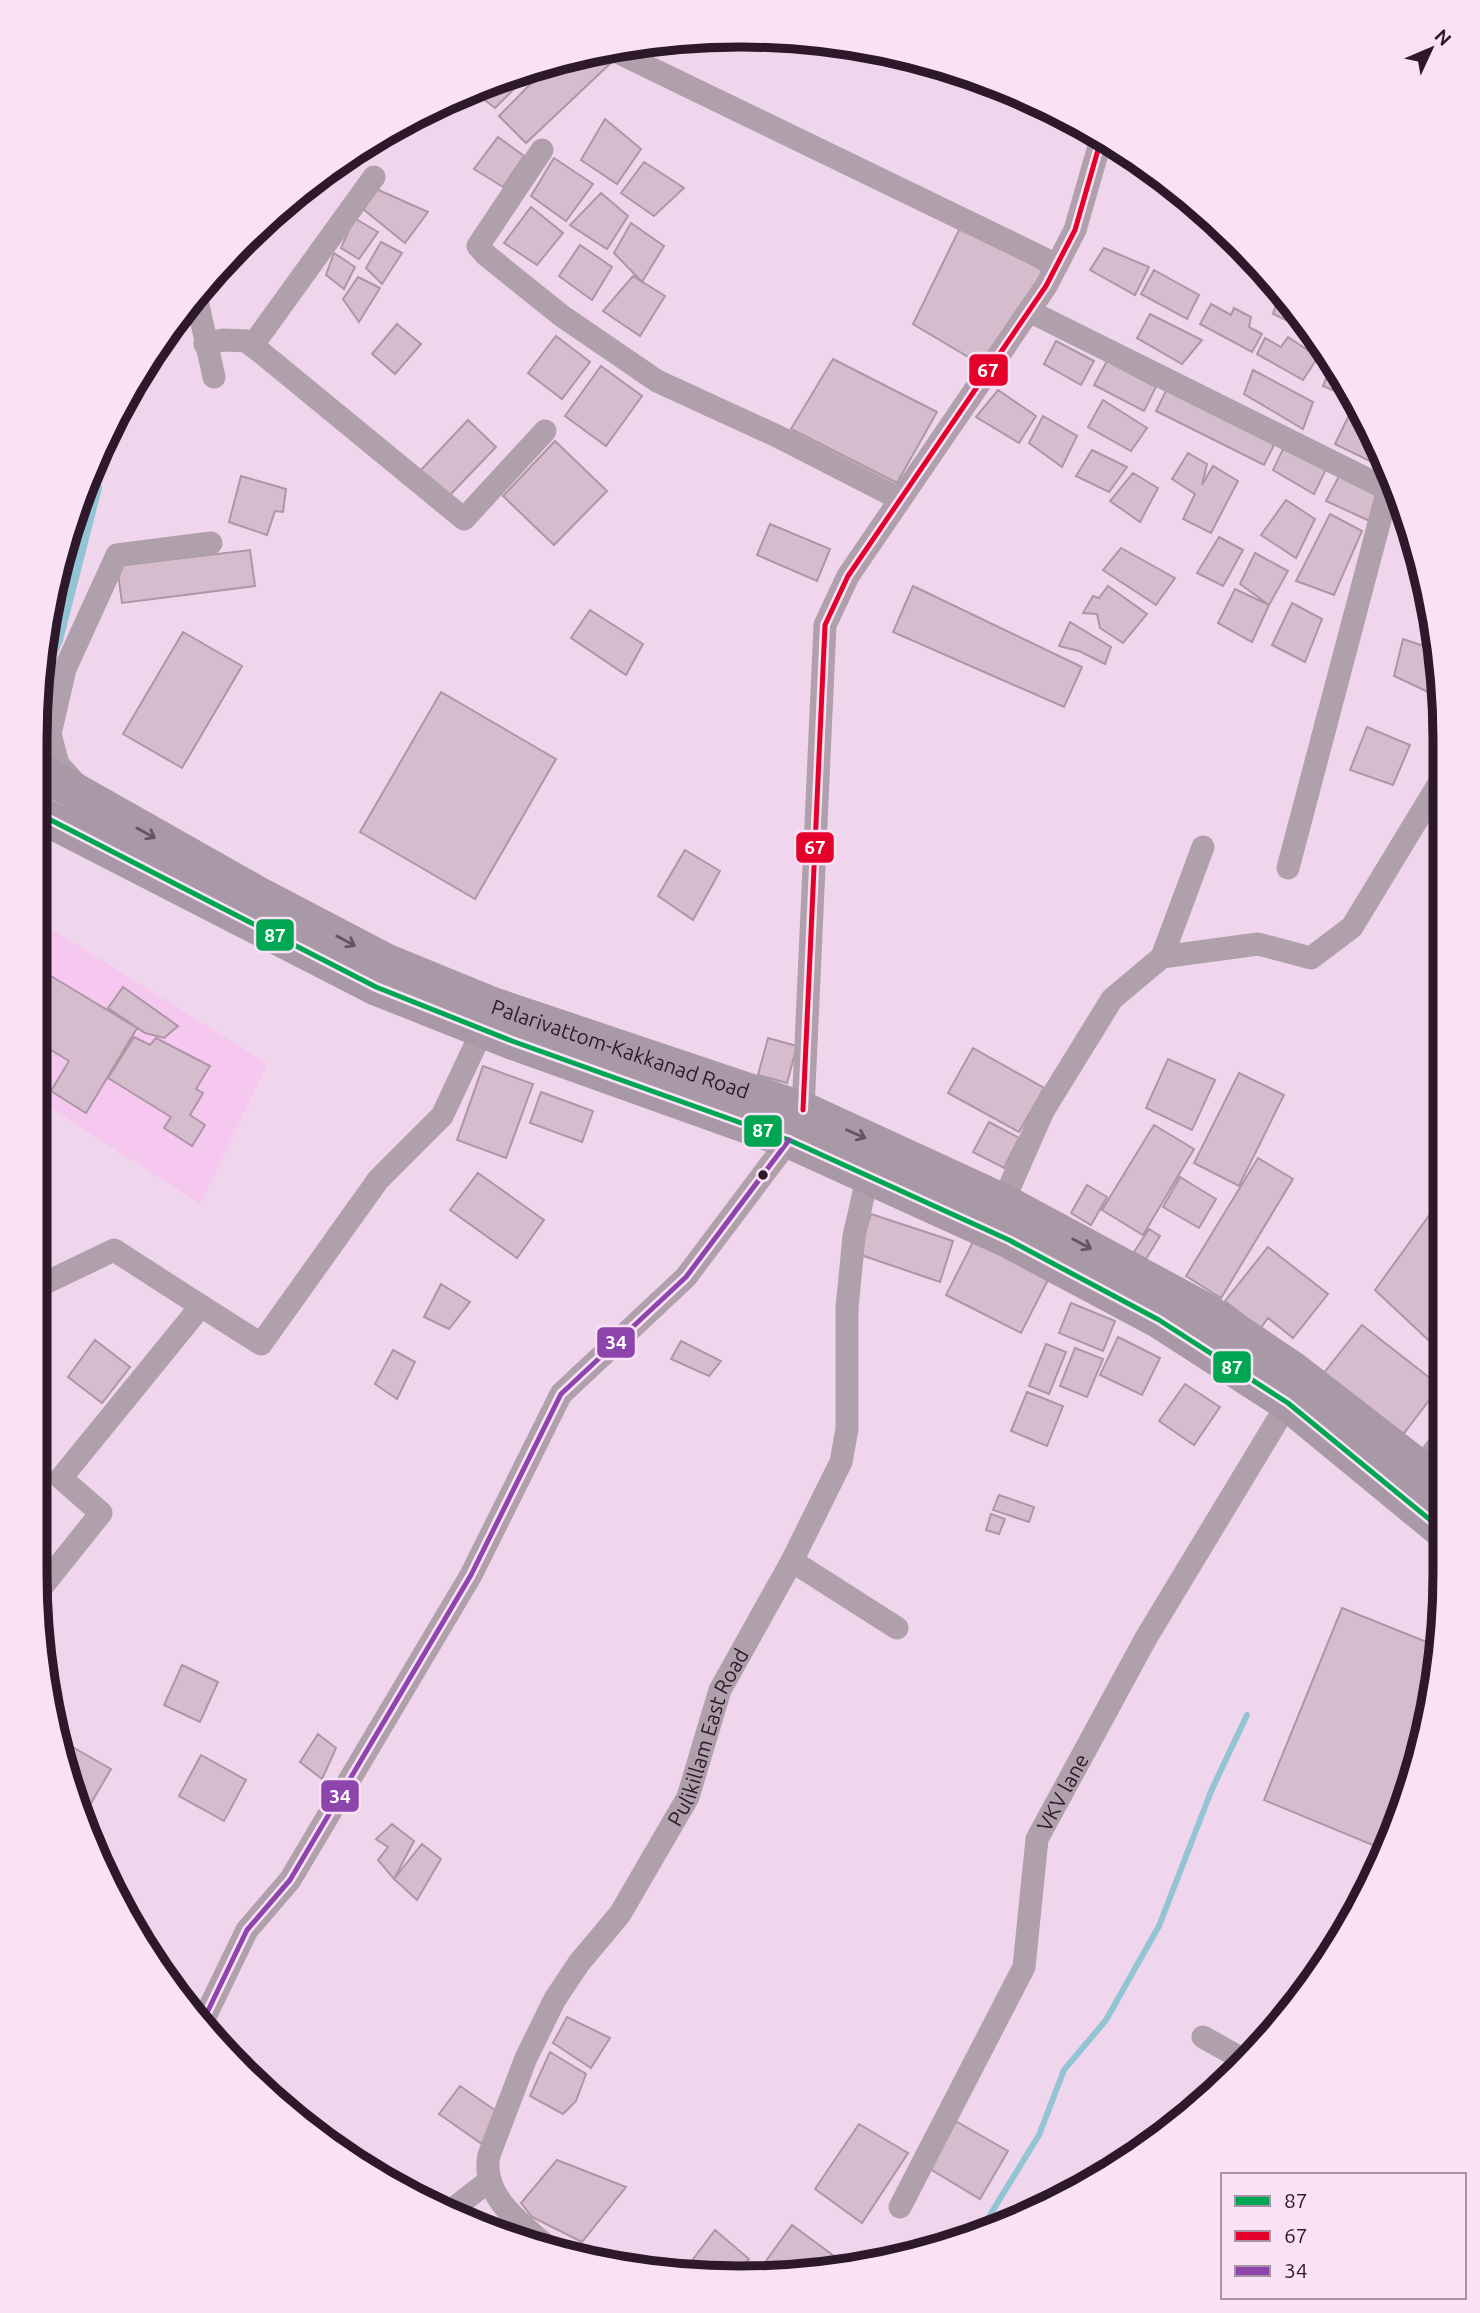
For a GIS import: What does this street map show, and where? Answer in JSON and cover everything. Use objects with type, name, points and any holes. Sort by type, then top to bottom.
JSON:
[{"type":"main road","name":"Palarivattom-Kakkanad Road","points":[[47,775],[96,805],[384,961],[796,1125],[1003,1202],[1037,1237],[1208,1312],[1433,1464]]},
{"type":"main road","points":[[47,818],[376,987],[483,1030],[796,1125],[869,1175],[1037,1237],[1159,1320],[1288,1402],[1433,1522]]},
{"type":"street","points":[[627,57],[1057,265]]},
{"type":"street","points":[[206,2014],[247,1930],[290,1880],[471,1575],[561,1394],[686,1277],[796,1125],[825,625],[848,576],[1029,311],[1057,265],[1075,230],[1099,148]]},
{"type":"street","points":[[542,150],[478,246],[486,255],[562,316],[657,381],[779,437],[900,499]]},
{"type":"street","points":[[252,346],[374,177]]},
{"type":"street","points":[[198,308],[214,377]]},
{"type":"street","points":[[1029,311],[1382,481]]},
{"type":"street","points":[[205,344],[223,340],[247,341],[464,519],[545,431]]},
{"type":"street","points":[[1287,868],[1387,493]]},
{"type":"street","points":[[96,805],[58,764],[50,734],[65,669],[117,555],[211,542]]},
{"type":"street","points":[[1162,957],[1258,944],[1311,958],[1352,927],[1433,793]]},
{"type":"street","points":[[1003,1202],[1043,1111],[1112,999],[1162,957],[1203,847]]},
{"type":"street","points":[[47,1282],[114,1250],[261,1343],[378,1180],[442,1116],[483,1030]]},
{"type":"street","name":"Pulikillam East Road","points":[[490,2180],[487,2166],[489,2155],[526,2058],[555,1999],[579,1962],[620,1914],[673,1827],[688,1797],[720,1690],[792,1561],[830,1485],[845,1447],[849,1296],[854,1236],[869,1175]]},
{"type":"street","points":[[47,1580],[101,1513],[61,1478],[201,1306]]},
{"type":"street","name":"VKV lane","points":[[900,2207],[1024,1967],[1037,1839],[1146,1638],[1288,1402]]},
{"type":"street","points":[[792,1561],[897,1628]]},
{"type":"street","points":[[1203,2037],[1237,2056]]},
{"type":"street","points":[[458,2205],[490,2180],[503,2205],[535,2234]]},
{"type":"shaded area","points":[[47,926],[268,1064],[200,1204],[47,1106]]},
{"type":"water","points":[[100,475],[102,488],[63,641],[52,667],[71,561]]},
{"type":"building","points":[[613,61],[526,143],[499,116],[536,78]]},
{"type":"building","points":[[514,85],[516,87],[495,108],[481,98]]},
{"type":"building","points":[[605,119],[641,149],[617,184],[581,160]]},
{"type":"building","points":[[498,137],[524,156],[503,187],[474,169]]},
{"type":"building","points":[[554,158],[593,184],[566,221],[531,196]]},
{"type":"building","points":[[644,162],[684,188],[654,216],[621,193]]},
{"type":"building","points":[[374,188],[428,212],[405,243],[363,209]]},
{"type":"building","points":[[601,193],[628,216],[607,249],[570,225]]},
{"type":"building","points":[[531,207],[563,233],[537,265],[504,243]]},
{"type":"building","points":[[354,218],[378,232],[359,259],[341,248]]},
{"type":"building","points":[[631,223],[664,246],[642,282],[614,253]]},
{"type":"building","points":[[960,228],[1046,273],[985,367],[913,324]]},
{"type":"building","points":[[381,242],[402,253],[382,284],[366,268]]},
{"type":"building","points":[[580,245],[612,267],[592,300],[559,276]]},
{"type":"building","points":[[1104,248],[1149,267],[1135,295],[1090,270]]},
{"type":"building","points":[[334,253],[355,267],[344,289],[326,275]]},
{"type":"building","points":[[1154,270],[1199,295],[1187,319],[1141,294]]},
{"type":"building","points":[[633,276],[665,296],[640,336],[603,311]]},
{"type":"building","points":[[358,277],[380,288],[359,322],[343,299]]},
{"type":"building","points":[[1277,302],[1294,324],[1273,314]]},
{"type":"building","points":[[1211,304],[1231,315],[1234,308],[1251,317],[1249,327],[1262,334],[1252,352],[1200,324]]},
{"type":"building","points":[[1150,314],[1202,340],[1182,364],[1137,338]]},
{"type":"building","points":[[397,324],[421,344],[395,374],[372,354]]},
{"type":"building","points":[[556,336],[590,362],[562,399],[528,373]]},
{"type":"building","points":[[1288,337],[1317,356],[1303,380],[1257,354],[1265,338],[1281,347]]},
{"type":"building","points":[[1056,341],[1094,361],[1081,385],[1044,364]]},
{"type":"building","points":[[833,359],[937,412],[897,483],[791,429]]},
{"type":"building","points":[[1107,361],[1156,387],[1144,411],[1094,385]]},
{"type":"building","points":[[601,366],[642,396],[606,446],[565,416]]},
{"type":"building","points":[[1253,370],[1313,402],[1303,429],[1244,394]]},
{"type":"building","points":[[1328,374],[1339,393],[1323,386]]},
{"type":"building","points":[[1168,387],[1276,441],[1264,465],[1156,411]]},
{"type":"building","points":[[998,390],[1036,416],[1019,443],[976,417]]},
{"type":"building","points":[[1103,400],[1147,428],[1131,451],[1088,427]]},
{"type":"building","points":[[1043,416],[1077,436],[1062,467],[1029,443]]},
{"type":"building","points":[[1348,417],[1353,420],[1375,463],[1335,444]]},
{"type":"building","points":[[468,420],[496,447],[448,497],[420,471]]},
{"type":"building","points":[[555,441],[607,491],[554,545],[503,496]]},
{"type":"building","points":[[1283,449],[1327,467],[1314,494],[1273,470]]},
{"type":"building","points":[[1092,450],[1127,467],[1109,492],[1076,476]]},
{"type":"building","points":[[1188,453],[1207,464],[1202,485],[1213,466],[1238,481],[1211,533],[1183,519],[1195,494],[1172,479]]},
{"type":"building","points":[[1133,473],[1158,488],[1140,522],[1110,501]]},
{"type":"building","points":[[241,476],[286,489],[283,512],[275,511],[267,535],[229,522]]},
{"type":"building","points":[[1339,476],[1380,495],[1372,522],[1326,501]]},
{"type":"building","points":[[1286,500],[1315,519],[1296,558],[1261,535]]},
{"type":"building","points":[[1330,514],[1362,531],[1334,595],[1296,581]]},
{"type":"building","points":[[770,524],[830,549],[817,581],[757,555]]},
{"type":"building","points":[[1219,537],[1243,550],[1223,586],[1197,573]]},
{"type":"building","points":[[1121,548],[1175,578],[1156,605],[1103,570]]},
{"type":"building","points":[[250,550],[255,586],[122,603],[117,566]]},
{"type":"building","points":[[1255,553],[1288,571],[1269,605],[1240,584]]},
{"type":"building","points":[[913,586],[1082,667],[1064,707],[893,632]]},
{"type":"building","points":[[1108,586],[1147,614],[1123,643],[1100,628],[1097,614],[1083,613],[1093,596],[1099,598]]},
{"type":"building","points":[[1235,589],[1269,605],[1252,642],[1218,623]]},
{"type":"building","points":[[1292,603],[1322,619],[1305,662],[1272,645]]},
{"type":"building","points":[[590,610],[643,644],[626,675],[571,638]]},
{"type":"building","points":[[1070,622],[1111,647],[1105,664],[1079,651],[1059,646]]},
{"type":"building","points":[[183,632],[242,666],[182,768],[123,734]]},
{"type":"building","points":[[1403,639],[1426,647],[1431,693],[1394,676]]},
{"type":"building","points":[[441,692],[556,759],[475,899],[360,832]]},
{"type":"building","points":[[1367,727],[1410,745],[1393,785],[1350,770]]},
{"type":"building","points":[[685,850],[720,871],[693,920],[658,896]]},
{"type":"building","points":[[47,974],[137,1028],[86,1113],[51,1091],[69,1061],[47,1048]]},
{"type":"building","points":[[123,987],[178,1026],[164,1038],[145,1033],[108,1008]]},
{"type":"building","points":[[134,1037],[150,1045],[156,1038],[210,1066],[196,1089],[203,1093],[190,1115],[205,1125],[192,1146],[164,1128],[171,1117],[108,1078]]},
{"type":"building","points":[[768,1038],[797,1046],[787,1083],[758,1075]]},
{"type":"building","points":[[973,1048],[1044,1088],[1019,1132],[948,1093]]},
{"type":"building","points":[[1168,1059],[1215,1080],[1192,1130],[1146,1108]]},
{"type":"building","points":[[483,1066],[533,1084],[506,1158],[457,1140]]},
{"type":"building","points":[[1239,1073],[1284,1095],[1239,1186],[1194,1163]]},
{"type":"building","points":[[541,1092],[593,1111],[582,1142],[530,1123]]},
{"type":"building","points":[[989,1122],[1019,1138],[1004,1168],[973,1152]]},
{"type":"building","points":[[1154,1125],[1194,1149],[1143,1235],[1102,1210]]},
{"type":"building","points":[[1258,1158],[1293,1179],[1221,1298],[1186,1276]]},
{"type":"building","points":[[478,1173],[544,1220],[517,1258],[450,1210]]},
{"type":"building","points":[[1180,1177],[1216,1199],[1199,1228],[1163,1207]]},
{"type":"building","points":[[1087,1185],[1107,1197],[1091,1225],[1071,1213]]},
{"type":"building","points":[[1433,1210],[1433,1344],[1375,1290]]},
{"type":"building","points":[[871,1214],[953,1241],[940,1282],[858,1254]]},
{"type":"building","points":[[1149,1229],[1160,1236],[1146,1259],[1134,1252]]},
{"type":"building","points":[[975,1238],[1050,1276],[1021,1333],[946,1295]]},
{"type":"building","points":[[1268,1247],[1328,1294],[1293,1338],[1268,1318],[1260,1329],[1225,1301]]},
{"type":"building","points":[[441,1284],[470,1302],[449,1329],[424,1317]]},
{"type":"building","points":[[1071,1303],[1115,1321],[1103,1351],[1059,1333]]},
{"type":"building","points":[[1362,1325],[1433,1381],[1433,1395],[1398,1441],[1319,1379]]},
{"type":"building","points":[[1118,1337],[1160,1358],[1142,1395],[1100,1375]]},
{"type":"building","points":[[95,1340],[130,1367],[102,1403],[68,1377]]},
{"type":"building","points":[[681,1341],[721,1361],[709,1376],[671,1359]]},
{"type":"building","points":[[1046,1344],[1066,1352],[1049,1394],[1029,1386]]},
{"type":"building","points":[[1075,1348],[1103,1359],[1087,1397],[1060,1386]]},
{"type":"building","points":[[393,1350],[415,1362],[397,1399],[375,1384]]},
{"type":"building","points":[[1185,1384],[1220,1407],[1194,1445],[1159,1421]]},
{"type":"building","points":[[1027,1392],[1063,1406],[1047,1446],[1011,1431]]},
{"type":"building","points":[[999,1495],[1034,1507],[1029,1522],[993,1510]]},
{"type":"building","points":[[991,1514],[1005,1519],[999,1534],[986,1530]]},
{"type":"building","points":[[1342,1608],[1429,1643],[1409,1752],[1396,1796],[1376,1846],[1264,1800]]},
{"type":"building","points":[[182,1665],[218,1682],[200,1722],[164,1705]]},
{"type":"building","points":[[318,1734],[336,1748],[322,1779],[300,1762]]},
{"type":"building","points":[[69,1745],[111,1769],[88,1808]]},
{"type":"building","points":[[201,1755],[246,1780],[224,1821],[179,1796]]},
{"type":"building","points":[[392,1824],[414,1841],[394,1879],[378,1860],[388,1847],[376,1839]]},
{"type":"building","points":[[422,1844],[441,1859],[417,1900],[394,1879]]},
{"type":"building","points":[[567,2017],[610,2038],[591,2068],[553,2043]]},
{"type":"building","points":[[550,2052],[586,2074],[576,2101],[563,2114],[530,2096]]},
{"type":"building","points":[[460,2086],[502,2115],[482,2144],[439,2114]]},
{"type":"building","points":[[952,2119],[1008,2151],[980,2199],[925,2166]]},
{"type":"building","points":[[859,2124],[908,2153],[862,2223],[815,2189]]},
{"type":"building","points":[[557,2160],[626,2187],[582,2242],[532,2217],[521,2203]]},
{"type":"building","points":[[792,2225],[838,2259],[785,2264],[763,2265]]},
{"type":"building","points":[[715,2230],[749,2259],[743,2266],[691,2262]]},
{"type":"waterway","points":[[987,2220],[1039,2135],[1064,2070],[1106,2020],[1159,1926],[1212,1789],[1247,1715]]},
{"type":"transit line","name":"67","points":[[803,1110],[825,625],[848,576],[1046,286],[1075,230],[1099,148]]},
{"type":"transit line","name":"87","points":[[47,818],[376,987],[512,1041],[789,1140],[1009,1240],[1159,1320],[1288,1403],[1433,1522]]},
{"type":"transit line","name":"34","points":[[206,2014],[247,1930],[290,1880],[471,1575],[561,1394],[686,1277],[789,1140]]}]
